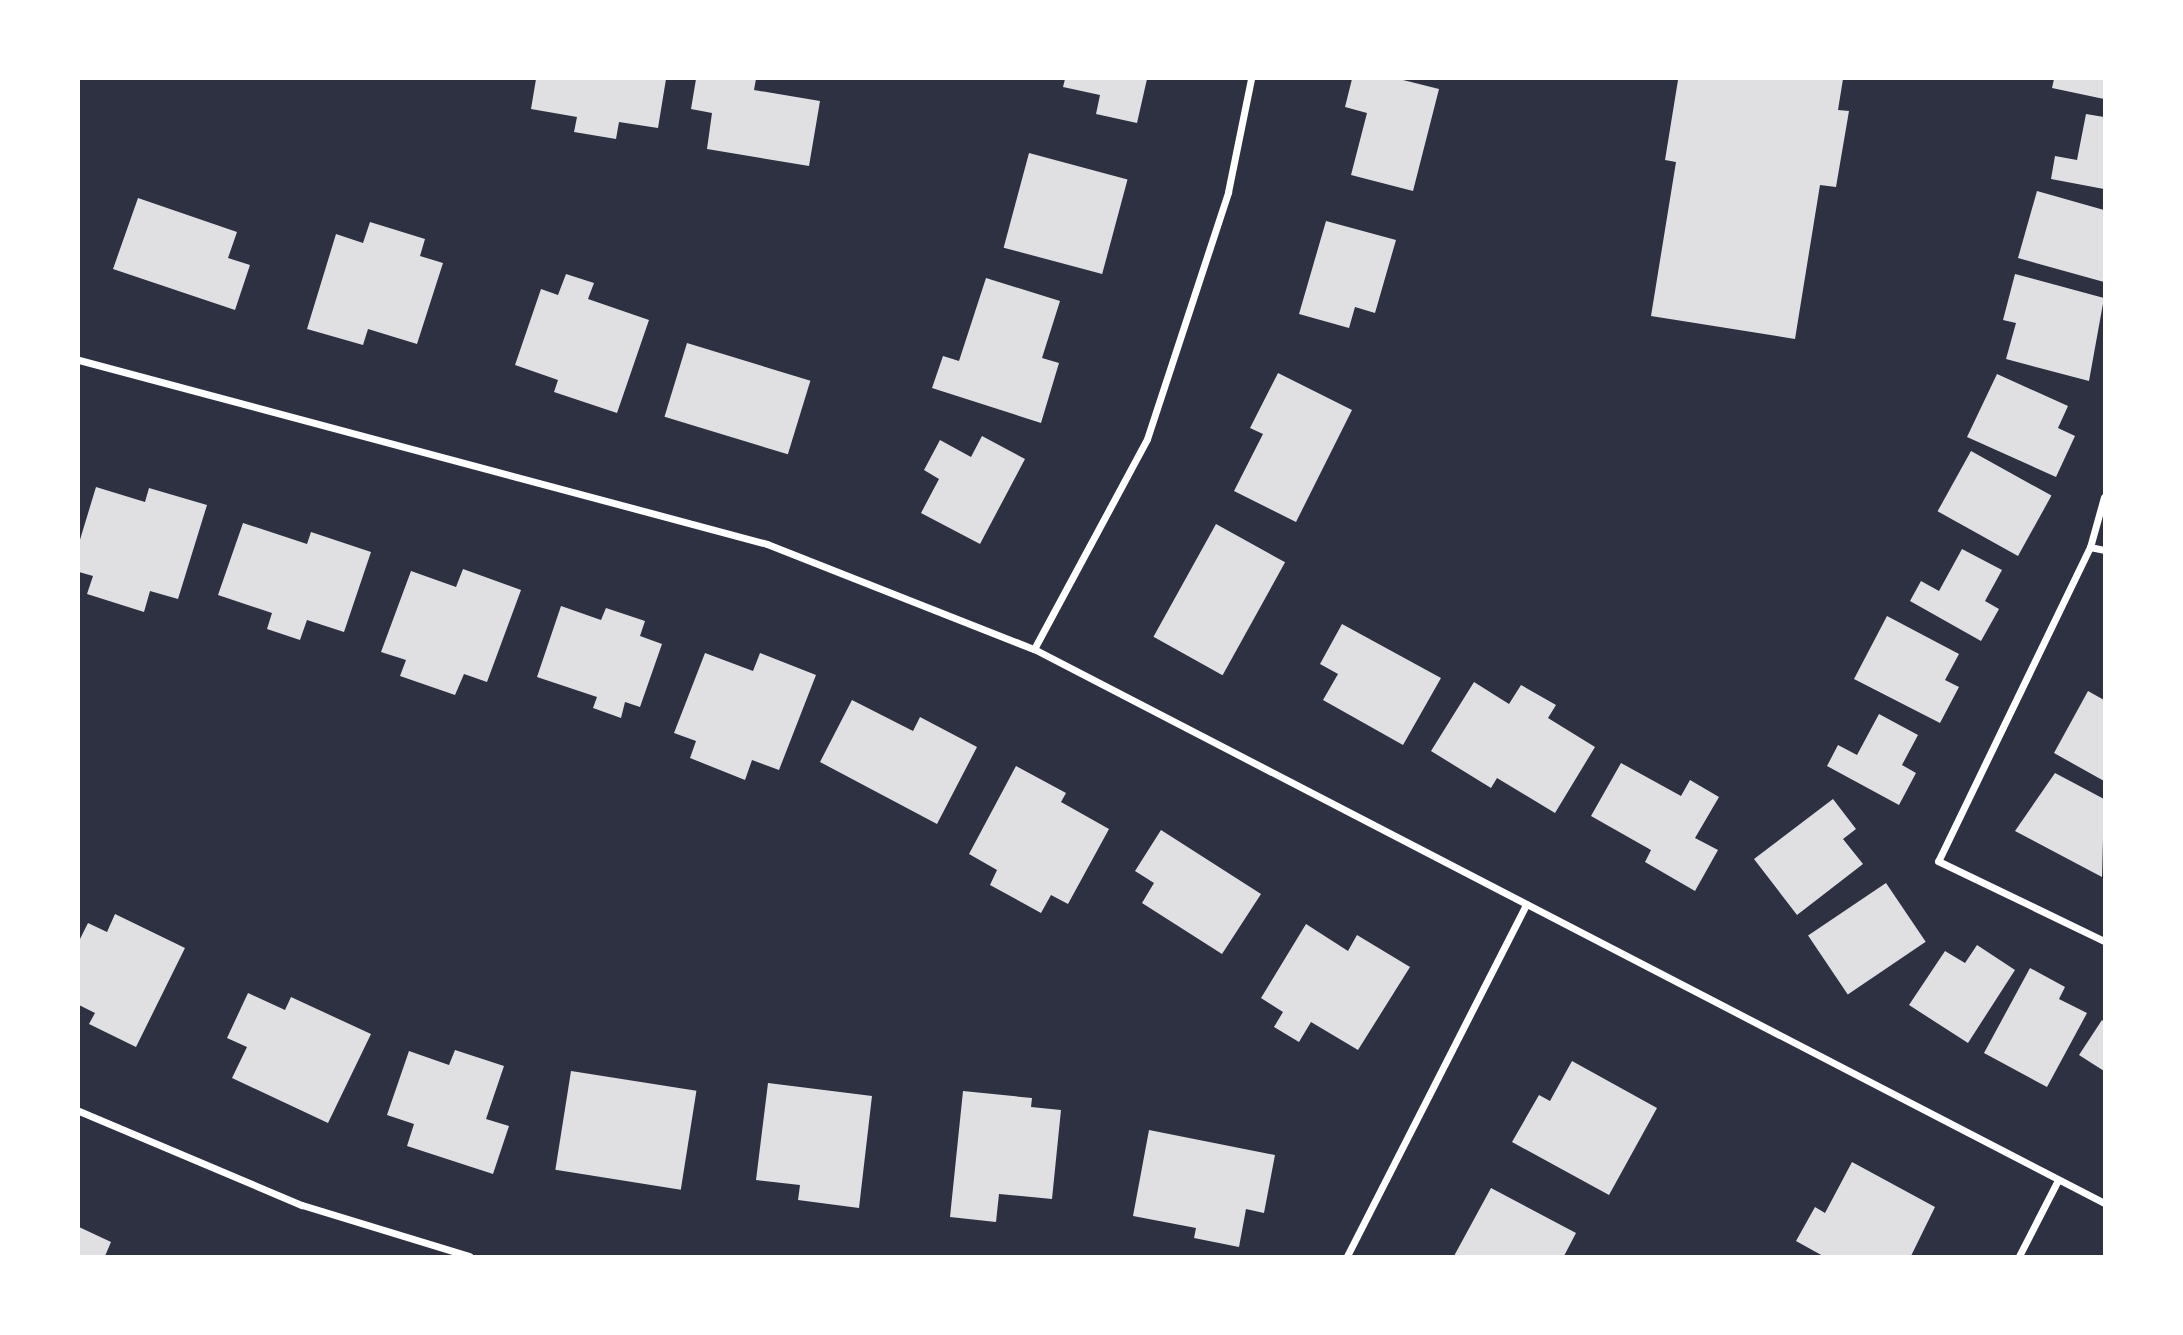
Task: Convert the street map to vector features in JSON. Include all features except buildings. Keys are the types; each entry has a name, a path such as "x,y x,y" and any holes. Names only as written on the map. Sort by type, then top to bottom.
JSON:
{"street":[{"path":"1034,649 1147,439 1228,192 1251,79"},
{"path":"79,360 767,544 1034,649 2104,1203"},
{"path":"2104,497 2090,547 1938,861 2104,942"},
{"path":"2090,547 2104,550"},
{"path":"1347,1256 1526,904"},
{"path":"79,1111 302,1205 468,1256"},
{"path":"2019,1256 2058,1180"}]}
